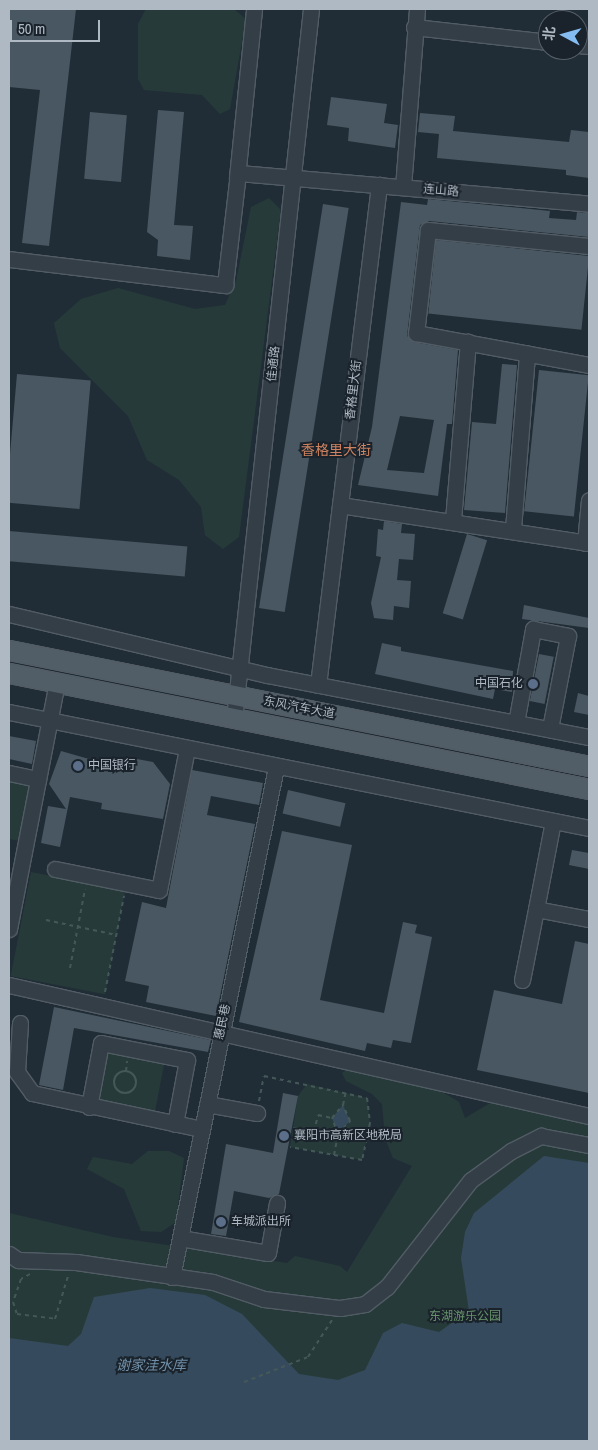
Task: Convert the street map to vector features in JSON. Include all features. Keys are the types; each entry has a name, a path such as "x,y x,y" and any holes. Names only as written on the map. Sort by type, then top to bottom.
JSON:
{"main road":[{"name":"东风汽车大道","path":"9,650 589,766"},
{"name":"东风汽车大道","path":"9,673 589,788"}],"street":[{"path":"9,259 226,285 254,9"},
{"name":"佳通路","path":"234,719 242,669 311,9"},
{"path":"403,187 414,27 417,9"},
{"path":"414,27 538,41"},
{"name":"连山路","path":"237,177 238,173 293,177 589,204"},
{"name":"香格里大街","path":"318,685 379,185"},
{"path":"589,246 428,230 416,333 589,365"},
{"path":"453,520 468,342"},
{"path":"513,529 527,354"},
{"path":"340,505 513,529 587,543 589,500"},
{"path":"9,614 242,669 589,737"},
{"path":"516,723 533,629 568,636 550,730"},
{"path":"9,929 14,868 38,779 56,682"},
{"path":"9,712 276,767 589,828"},
{"path":"56,869 159,890 187,749"},
{"name":"惠民巷","path":"172,1277 276,767"},
{"path":"9,773 38,779"},
{"path":"522,980 553,821"},
{"path":"536,909 589,919"},
{"path":"9,985 589,1116"},
{"path":"20,1023 17,1072 23,1085 44,1098 202,1129"},
{"path":"89,1107 102,1043 187,1060 175,1124"},
{"path":"207,1104 257,1113"},
{"path":"9,1254 18,1260 96,1265 213,1282 264,1299 340,1308 365,1304 387,1287 471,1180 511,1151 541,1136 589,1145"},
{"path":"180,1238 268,1253 277,1203"}],"path":[{"path":"70,968 86,883"},
{"path":"102,1007 125,891"},
{"path":"46,920 116,934"},
{"path":"119,1073 135,1078 131,1091 115,1088 119,1073"},
{"path":"257,1113 264,1076 346,1091 367,1098 370,1123 362,1160 290,1147"},
{"path":"332,1118 343,1104 346,1091"},
{"path":"338,1134 350,1122 343,1104"},
{"path":"293,1128 314,1132 318,1115 332,1118"},
{"path":"332,1118 338,1134 334,1155"},
{"path":"60,1274 68,1275 96,1265"},
{"path":"34,1272 21,1279 13,1302 17,1314 55,1319 68,1275"},
{"path":"244,1382 308,1357 340,1308"}],"green space":[{"path":"146,9 234,9 246,19 230,109 220,114 202,95 144,90 138,79 138,24"},
{"path":"269,198 281,210 239,537 223,549 205,535 201,507 179,480 147,460 128,416 60,348 54,323 81,299 118,288 195,309 225,305 236,281 251,207"},
{"path":"9,773 38,779 25,842 9,839"},
{"path":"31,872 125,890 105,994 11,976"},
{"path":"101,1043 166,1056 153,1119 89,1107"},
{"name":"东湖游乐公园","path":"347,1069 439,1090 459,1102 465,1118 502,1096 589,1116 589,1441 9,1441 9,1213 113,1237 287,1263 295,1256 340,1266 347,1272 412,1166 393,1158 385,1138 382,1104 372,1094 346,1081 342,1073"},
{"path":"307,1084 367,1098 370,1123 362,1160 290,1147 298,1096"},
{"path":"148,1151 169,1151 184,1158 176,1222 161,1232 141,1231 124,1189 87,1169 93,1157 132,1164"}],"water":[{"path":"343,1105 350,1121 338,1134 332,1118"},
{"name":"谢家洼水库","path":"544,1156 589,1163 589,1441 9,1441 9,1338 68,1346 81,1334 94,1297 150,1288 205,1295 242,1314 299,1374 338,1380 365,1370 383,1333 402,1323 439,1332 469,1311 461,1258 465,1232 474,1213"}],"building":[{"path":"9,9 76,9 49,246 22,243 40,90 9,87"},
{"path":"331,97 387,104 384,123 398,125 395,148 348,141 349,128 327,125"},
{"path":"158,110 184,112 174,225 193,226 190,260 157,256 158,240 147,232"},
{"path":"90,112 127,115 121,182 84,179"},
{"path":"420,113 455,116 453,131 569,142 571,130 589,132 589,178 566,175 566,170 437,158 439,134 418,132"},
{"path":"428,199 550,211 549,218 576,220 577,212 589,213 589,237 429,221 420,225 407,336 414,342 458,350 452,424 447,424 438,496 358,485 372,427 401,202 427,205","holes":["400,416 434,420 424,473 387,470"]},
{"path":"323,204 349,208 285,612 259,608"},
{"path":"436,240 589,256 581,330 428,314"},
{"path":"502,364 517,365 505,513 464,510 472,422 496,424"},
{"path":"539,370 589,375 574,516 524,511"},
{"path":"17,374 91,380 79,509 9,503 9,465"},
{"path":"384,521 402,524 401,533 415,534 413,560 399,559 397,580 411,581 409,608 394,606 393,620 374,618 371,603 381,557 376,556 378,529 383,530"},
{"path":"9,531 187,547 185,576 9,561"},
{"path":"467,534 487,540 463,620 443,613"},
{"path":"524,605 589,618 589,628 522,619"},
{"path":"382,643 401,647 401,651 513,671 512,692 495,689 493,699 375,674"},
{"path":"539,654 554,657 545,704 530,701"},
{"path":"578,693 589,696 589,715 574,712"},
{"path":"9,736 36,741 32,764 9,759"},
{"path":"61,751 124,769 126,757 153,762 170,784 163,819 101,809 102,803 70,797 60,847 41,843 48,806 66,809 49,784"},
{"path":"192,770 263,783 259,805 211,796 207,815 255,824 216,1016 146,1002 149,986 125,981 142,902 166,908"},
{"path":"288,790 345,803 340,827 283,813"},
{"path":"282,831 352,845 320,1000 384,1013 403,922 417,925 415,933 432,937 411,1043 393,1040 391,1048 367,1043 365,1051 239,1022"},
{"path":"572,850 589,853 589,869 569,865"},
{"path":"575,941 589,944 589,1093 477,1070 494,990 562,1004"},
{"path":"54,1007 211,1040 208,1052 74,1028 63,1090 39,1085"},
{"path":"283,1093 298,1096 279,1194 269,1198 234,1191 226,1236 211,1234 226,1144 273,1153"}],"place":[{"name":"中国石化","path":"533,684"},
{"name":"中国银行","path":"78,766"},
{"name":"襄阳市高新区地税局","path":"284,1136"},
{"name":"车城派出所","path":"221,1222"}],"district":[{"name":"香格里大街","path":"336,450"}]}
